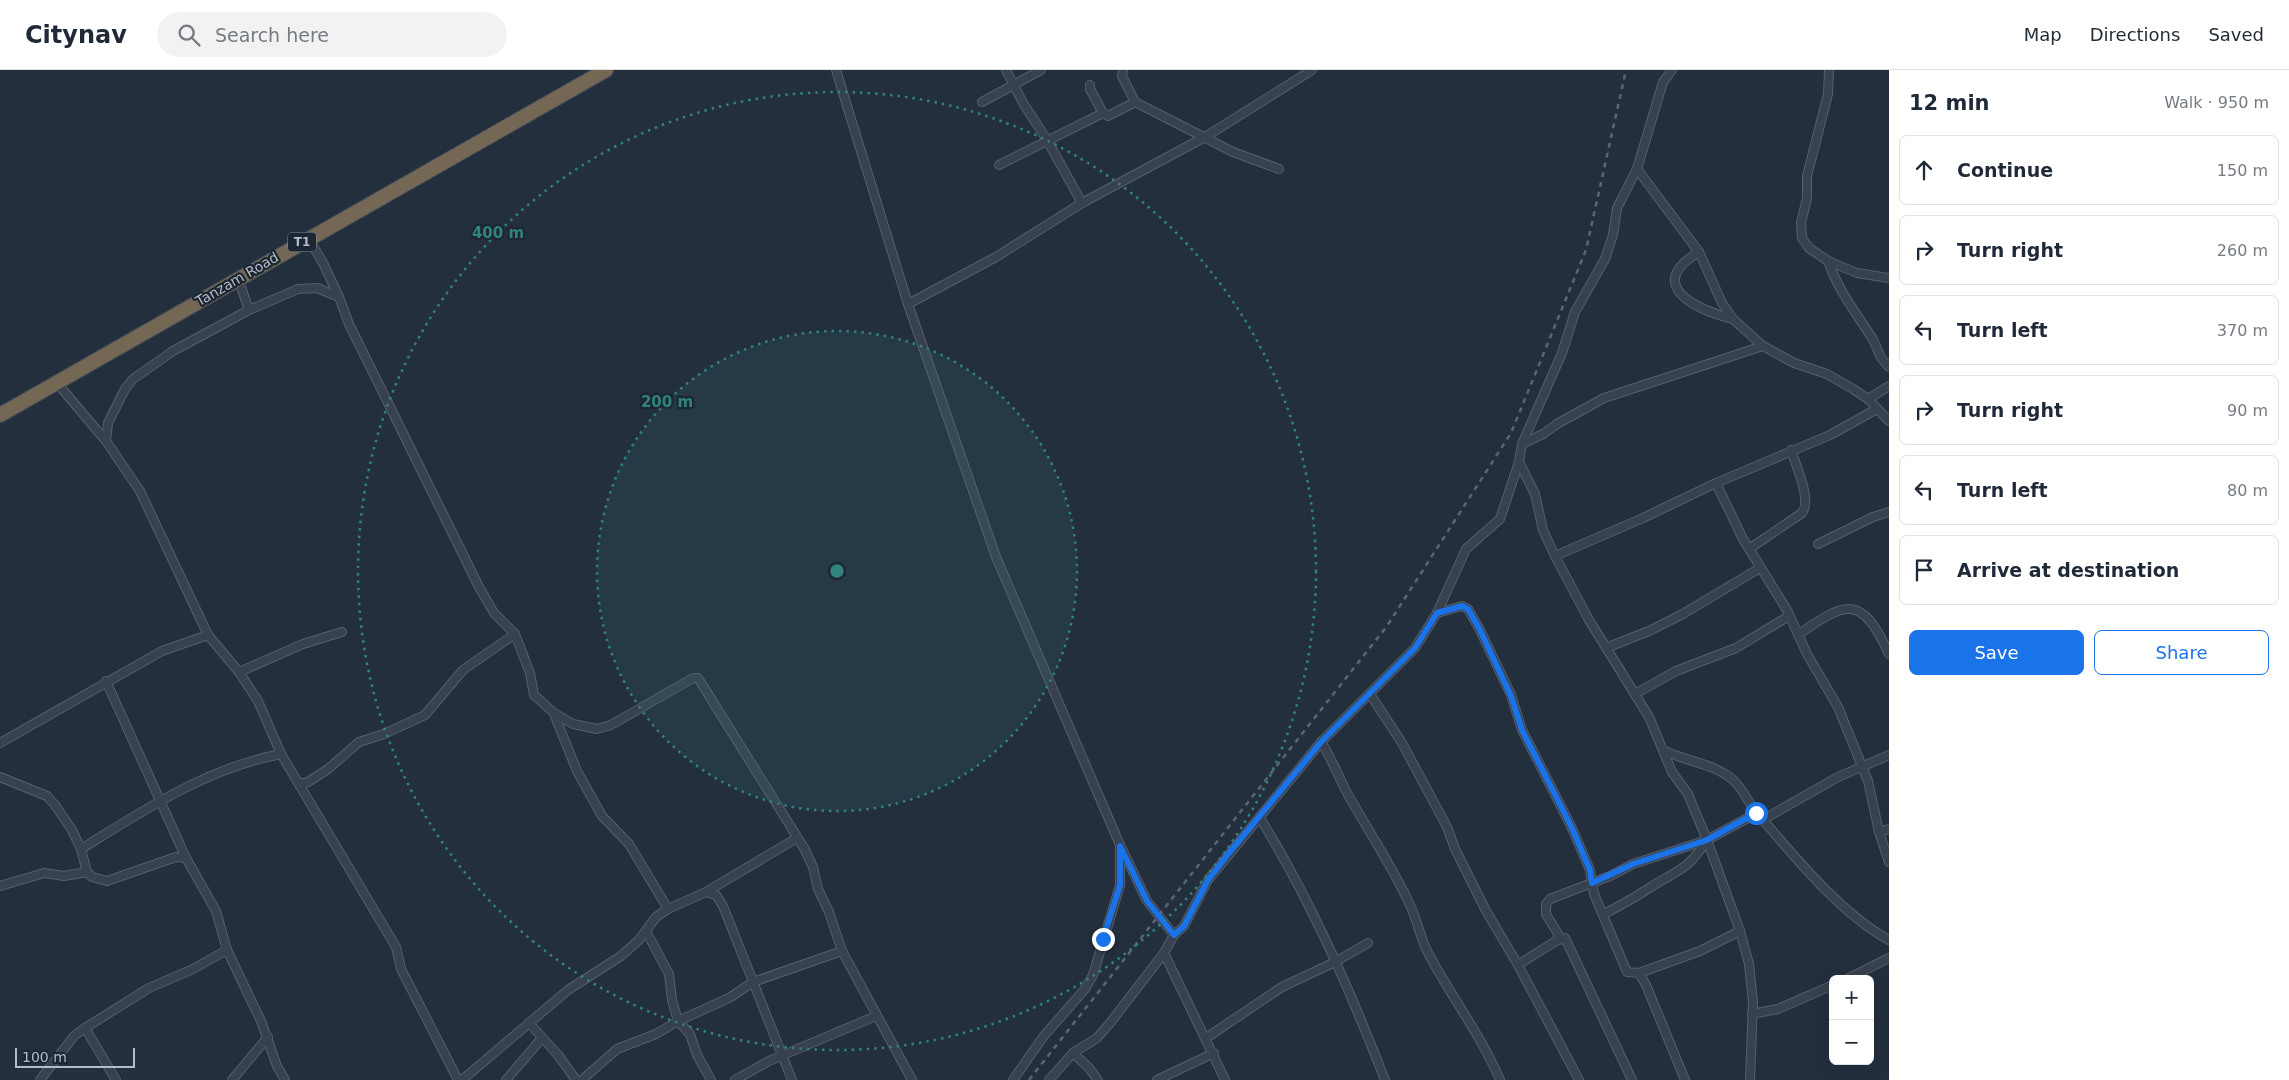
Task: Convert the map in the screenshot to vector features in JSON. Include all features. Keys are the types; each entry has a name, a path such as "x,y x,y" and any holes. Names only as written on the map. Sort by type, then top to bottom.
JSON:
{"highway":[{"name":"Tanzam Road","path":"0,415 606,70"}],"street":[{"path":"836,70 908,304 996,557 1120,846 1147,901 1174,935"},
{"path":"1006,70 1013,87 1047,140 1082,203"},
{"path":"982,102 1013,87 1041,70"},
{"path":"1123,70 1122,76 1135,102 1233,152 1279,169"},
{"path":"908,304 996,257 1082,203 1205,137 1312,70"},
{"path":"1049,1080 1073,1053 1096,1038 1164,953 1174,935 1189,918 1208,880 1321,742 1415,648 1437,613 1466,549 1500,519 1519,462 1522,444 1562,353 1575,312 1606,259 1613,235 1617,208 1637,169 1663,82 1672,70"},
{"path":"1829,70 1828,94 1809,164 1807,198 1800,223 1802,238 1806,244 1828,261 1857,273 1889,278"},
{"path":"1090,85 1090,89 1104,113"},
{"path":"999,165 1104,113 1111,115 1135,102"},
{"path":"1637,169 1699,252 1722,303 1733,319 1762,346 1794,363 1827,374 1868,399 1889,421"},
{"path":"308,238 323,263 349,324 464,557 494,613 515,634 530,673 534,696 554,713 573,724 596,729 611,725 693,678 698,678 797,838 813,868 818,889 829,912 842,951 912,1080"},
{"path":"1699,252 1687,260 1679,270 1674,279 1675,289 1684,299 1705,310 1733,319"},
{"path":"1828,261 1833,276 1846,301 1873,340 1879,357 1889,367"},
{"path":"238,278 250,310"},
{"path":"106,441 108,423 118,399 134,379 173,351 250,310 298,289 310,288 339,297"},
{"path":"1522,444 1543,434 1604,398 1762,346"},
{"path":"57,383 106,441 140,491 208,635 239,672 258,701 281,754 396,947 401,969 458,1080"},
{"path":"1868,399 1889,386"},
{"path":"1555,556 1644,518 1716,482 1762,465 1791,450 1830,435 1877,409"},
{"path":"1749,549 1802,513 1806,508 1806,499 1791,450"},
{"path":"1519,462 1535,494 1543,530 1555,556 1589,620 1635,694 1665,751 1672,772 1688,794 1707,840 1740,932 1752,984 1750,1080"},
{"path":"1716,482 1749,549 1789,616 1838,707 1868,781 1879,832 1889,862"},
{"path":"1818,544 1873,516 1889,512"},
{"path":"1606,648 1649,632 1760,568"},
{"path":"1437,613 1462,606 1468,609 1480,630 1511,696 1522,730 1571,826 1590,870 1592,883 1603,914 1627,972 1639,973 1700,951 1740,932"},
{"path":"1798,635 1827,614 1845,608 1857,609 1870,619 1889,654"},
{"path":"1635,694 1676,671 1736,648 1789,616"},
{"path":"239,672 303,644 342,632"},
{"path":"299,784 308,782 328,769 360,742 384,734 425,715 463,670 515,634"},
{"path":"0,744 106,681 162,651 208,635"},
{"path":"106,681 161,799 186,858 216,911 227,950 268,1036 277,1066 285,1080"},
{"path":"1370,694 1402,743 1447,827 1455,849 1484,909 1518,965 1579,1080"},
{"path":"554,713 577,771 602,816 629,844 668,909"},
{"path":"1321,742 1332,759 1344,788 1399,883 1411,907 1419,934 1429,954 1486,1050 1500,1080"},
{"path":"1665,751 1685,760 1718,770 1733,779 1756,813 1764,819 1819,882 1867,927 1889,940"},
{"path":"81,849 161,799 230,769 281,754"},
{"path":"1764,819 1838,777 1889,755"},
{"path":"0,777 47,796 56,805 81,849 87,872 92,877 107,881 176,857 186,858"},
{"path":"1560,939 1546,914 1546,904 1550,899 1592,883 1633,864 1707,840 1756,813"},
{"path":"1260,818 1289,865 1335,962 1385,1080"},
{"path":"1879,832 1889,829"},
{"path":"462,1080 568,990 621,956 646,931 656,917 668,909 706,892 797,838"},
{"path":"1603,914 1627,903 1678,873 1696,856 1707,840"},
{"path":"1013,1080 1043,1037 1086,989 1093,975 1120,885 1120,846"},
{"path":"0,886 44,873 64,876 87,872"},
{"path":"706,892 716,895 723,906 792,1080"},
{"path":"646,931 669,974 672,1000 678,1021 690,1034 697,1055 711,1080"},
{"path":"1518,965 1560,939 1565,938 1592,990 1604,1023 1632,1080"},
{"path":"1206,1038 1282,987 1335,962 1368,943"},
{"path":"40,1080 74,1036 85,1028 150,988 193,969 227,950"},
{"path":"582,1080 617,1049 656,1034 678,1021 729,998 753,982 842,951"},
{"path":"1164,953 1214,1053 1225,1080"},
{"path":"1855,975 1889,958"},
{"path":"1639,973 1663,1022 1685,1080"},
{"path":"1752,1014 1778,1008 1829,987"},
{"path":"735,1080 769,1061 876,1016"},
{"path":"529,1024 576,1080"},
{"path":"85,1028 116,1080"},
{"path":"232,1080 268,1036"},
{"path":"506,1080 542,1038"},
{"path":"1073,1053 1089,1068 1098,1080"},
{"path":"1157,1080 1214,1053"}],"railway":[{"path":"1029,1080 1387,626 1511,433 1586,250 1626,70"}],"route":[{"path":"1103,939 1120,885 1120,846 1147,901 1174,935 1184,926 1194,911 1208,880 1321,742 1415,648 1437,613 1462,606 1468,609 1480,630 1511,696 1522,730 1571,826 1590,870 1592,883 1610,876 1621,868 1707,840 1723,829 1756,813"}]}
